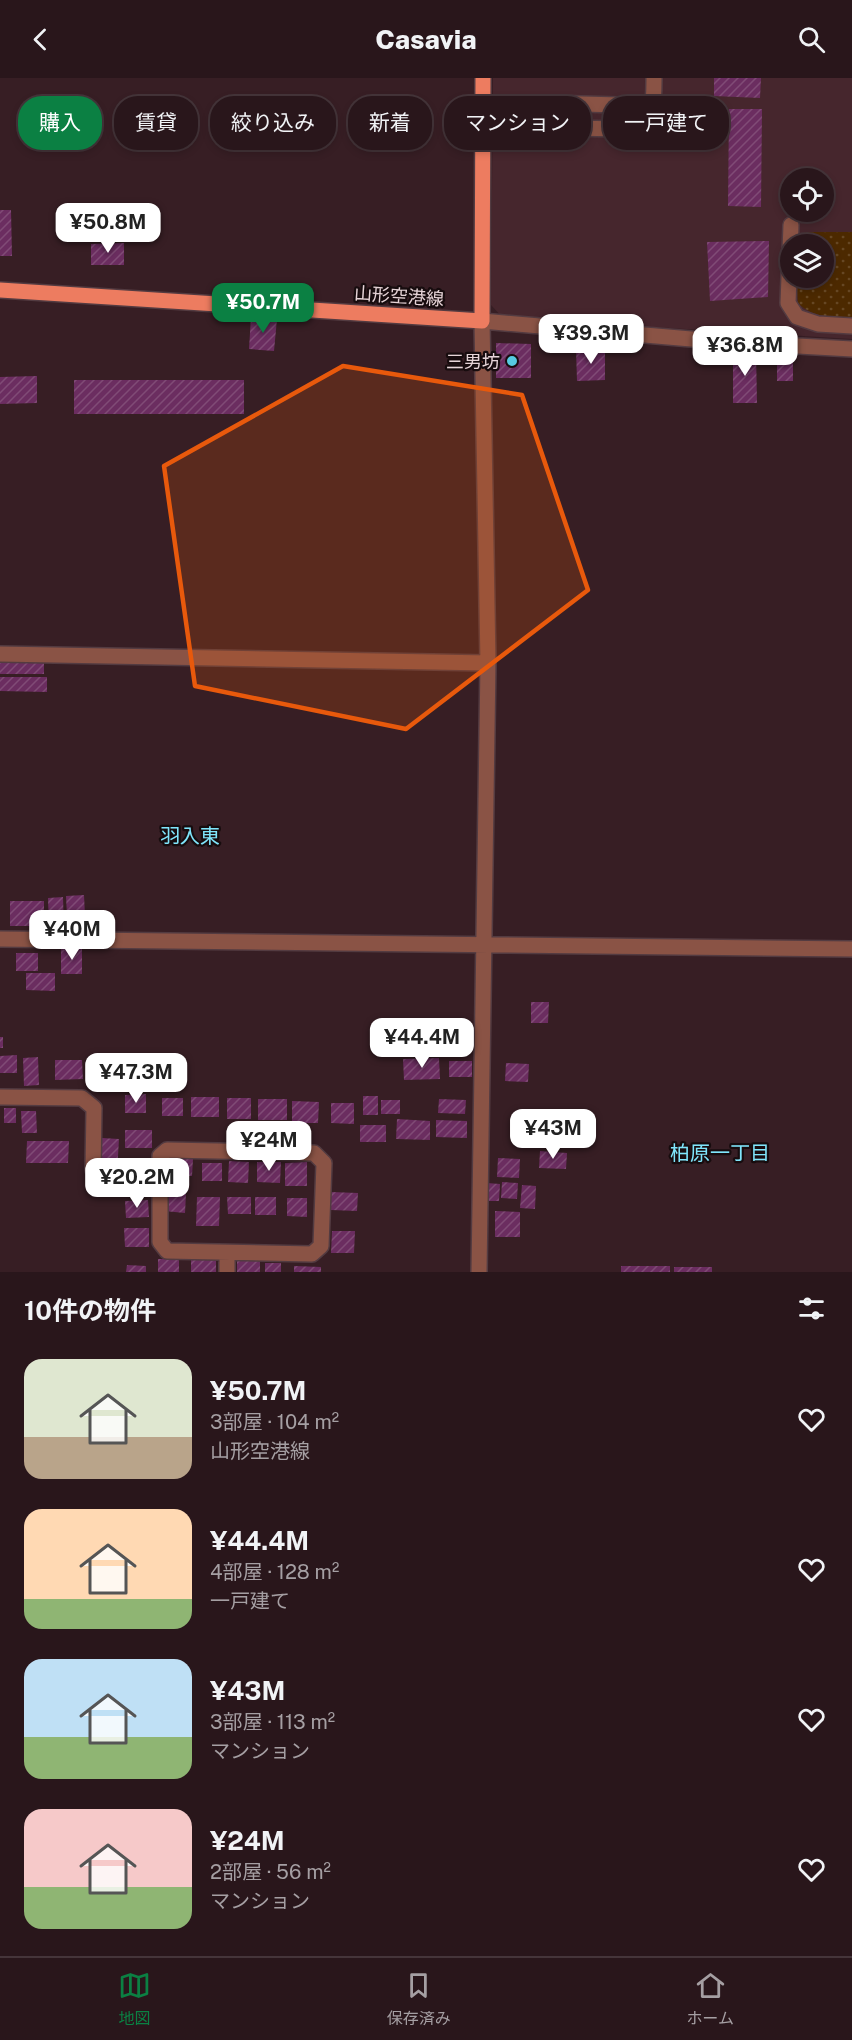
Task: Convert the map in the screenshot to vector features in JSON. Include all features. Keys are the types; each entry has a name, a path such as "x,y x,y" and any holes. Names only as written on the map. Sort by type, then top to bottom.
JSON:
{"main road":[{"path":"483,78 483,96"},
{"path":"482,321 483,150"},
{"name":"山形空港線","path":"0,290 482,321"}],"street":[{"path":"591,129 630,129 639,125 647,118 653,102 654,78"},
{"path":"791,225 788,303 797,317 818,324 852,326"},
{"path":"479,1272 488,663 482,321 726,342 852,349"},
{"path":"0,654 488,663"},
{"path":"0,939 852,949"},
{"path":"0,1097 82,1098 94,1108 93,1170"},
{"path":"167,1150 314,1153 324,1163 321,1246 312,1254 227,1253 167,1251 159,1242 160,1156 167,1150"},
{"path":"227,1253 227,1272"}],"highlighted area":[{"path":"343,366 522,395 588,590 406,729 195,686 164,466"}],"shaded area":[{"path":"493,78 852,78 852,339 503,318 491,305 492,150 591,150 591,96 493,96"},
{"path":"805,232 852,232 852,318 816,314 798,303 797,288 834,288 834,234 805,234"}],"building":[{"path":"714,78 761,78 760,98 714,96"},
{"path":"729,109 762,109 761,207 728,206"},
{"path":"0,210 11,210 12,256 0,256"},
{"path":"769,241 768,297 710,301 707,242"},
{"path":"124,243 124,265 91,265 91,244"},
{"path":"251,317 277,319 274,351 249,349"},
{"path":"496,343 531,344 531,378 496,378"},
{"path":"576,349 605,349 605,380 577,381"},
{"path":"733,351 756,351 757,403 733,403"},
{"path":"777,354 793,354 793,381 777,381"},
{"path":"37,376 37,403 0,404 0,377"},
{"path":"74,380 244,380 244,414 74,414"},
{"path":"0,661 44,661 44,674 0,674"},
{"path":"0,677 47,677 47,692 0,691"},
{"path":"84,895 85,916 67,917 66,896"},
{"path":"63,897 64,929 49,930 48,898"},
{"path":"10,901 44,901 44,926 10,926"},
{"path":"76,920 87,920 87,936 76,936"},
{"path":"61,948 82,948 82,974 61,974"},
{"path":"16,953 38,953 38,971 16,971"},
{"path":"26,973 55,973 55,991 26,990"},
{"path":"531,1002 549,1002 548,1023 531,1023"},
{"path":"432,1020 453,1020 453,1037 432,1037"},
{"path":"0,1037 3,1037 3,1048 0,1048"},
{"path":"17,1055 17,1073 0,1073 0,1056"},
{"path":"38,1057 39,1085 24,1086 23,1058"},
{"path":"439,1058 440,1079 404,1080 403,1059"},
{"path":"55,1060 82,1060 83,1079 55,1080"},
{"path":"102,1060 123,1060 123,1081 101,1081"},
{"path":"449,1061 472,1061 472,1077 449,1077"},
{"path":"506,1063 529,1064 528,1082 505,1081"},
{"path":"146,1094 146,1113 125,1113 125,1095"},
{"path":"363,1096 378,1096 378,1115 363,1115"},
{"path":"191,1097 219,1097 219,1117 191,1117"},
{"path":"162,1098 183,1098 183,1116 162,1116"},
{"path":"227,1098 251,1098 251,1119 227,1119"},
{"path":"258,1099 287,1099 287,1120 258,1120"},
{"path":"439,1099 466,1100 465,1114 438,1113"},
{"path":"381,1100 400,1100 400,1114 381,1114"},
{"path":"292,1101 319,1102 318,1123 292,1123"},
{"path":"331,1103 354,1103 354,1124 331,1123"},
{"path":"4,1108 16,1108 16,1123 4,1123"},
{"path":"21,1111 36,1111 37,1133 22,1133"},
{"path":"397,1119 430,1121 430,1140 396,1139"},
{"path":"436,1120 467,1121 467,1138 436,1137"},
{"path":"360,1125 386,1125 386,1142 360,1142"},
{"path":"125,1130 152,1130 152,1148 125,1148"},
{"path":"102,1138 119,1139 117,1173 101,1172"},
{"path":"27,1141 69,1141 68,1163 26,1163"},
{"path":"540,1151 567,1153 566,1169 539,1168"},
{"path":"498,1158 520,1159 519,1178 497,1177"},
{"path":"168,1159 193,1159 192,1176 168,1176"},
{"path":"126,1161 151,1162 151,1180 125,1179"},
{"path":"229,1161 249,1162 248,1183 228,1182"},
{"path":"257,1162 281,1162 280,1183 257,1182"},
{"path":"307,1162 307,1186 285,1186 285,1163"},
{"path":"202,1163 222,1163 222,1181 202,1181"},
{"path":"502,1182 518,1183 517,1199 501,1198"},
{"path":"487,1183 500,1184 499,1201 486,1201"},
{"path":"522,1185 536,1186 535,1209 520,1208"},
{"path":"331,1192 358,1193 357,1211 331,1210"},
{"path":"165,1193 186,1194 185,1213 164,1211"},
{"path":"197,1197 220,1197 219,1226 196,1226"},
{"path":"227,1197 251,1197 251,1214 228,1214"},
{"path":"255,1197 276,1197 276,1215 255,1215"},
{"path":"287,1198 307,1198 307,1217 287,1216"},
{"path":"148,1200 149,1217 126,1218 125,1201"},
{"path":"495,1211 520,1212 520,1237 495,1237"},
{"path":"124,1228 149,1228 149,1247 125,1247"},
{"path":"332,1231 355,1231 354,1253 331,1253"},
{"path":"158,1259 179,1259 179,1272 158,1272"},
{"path":"191,1259 216,1260 216,1272 191,1272"},
{"path":"237,1260 260,1260 260,1272 237,1272"},
{"path":"265,1263 281,1263 281,1272 265,1272"},
{"path":"127,1265 146,1266 146,1272 126,1272"},
{"path":"294,1266 321,1267 321,1272 294,1272"},
{"path":"621,1266 670,1266 670,1272 621,1272"},
{"path":"674,1267 712,1267 712,1272 674,1272"}],"place":[{"name":"三男坊","path":"512,361"}],"district":[{"name":"羽入東","path":"190,836"},
{"name":"柏原一丁目","path":"720,1153"}]}
